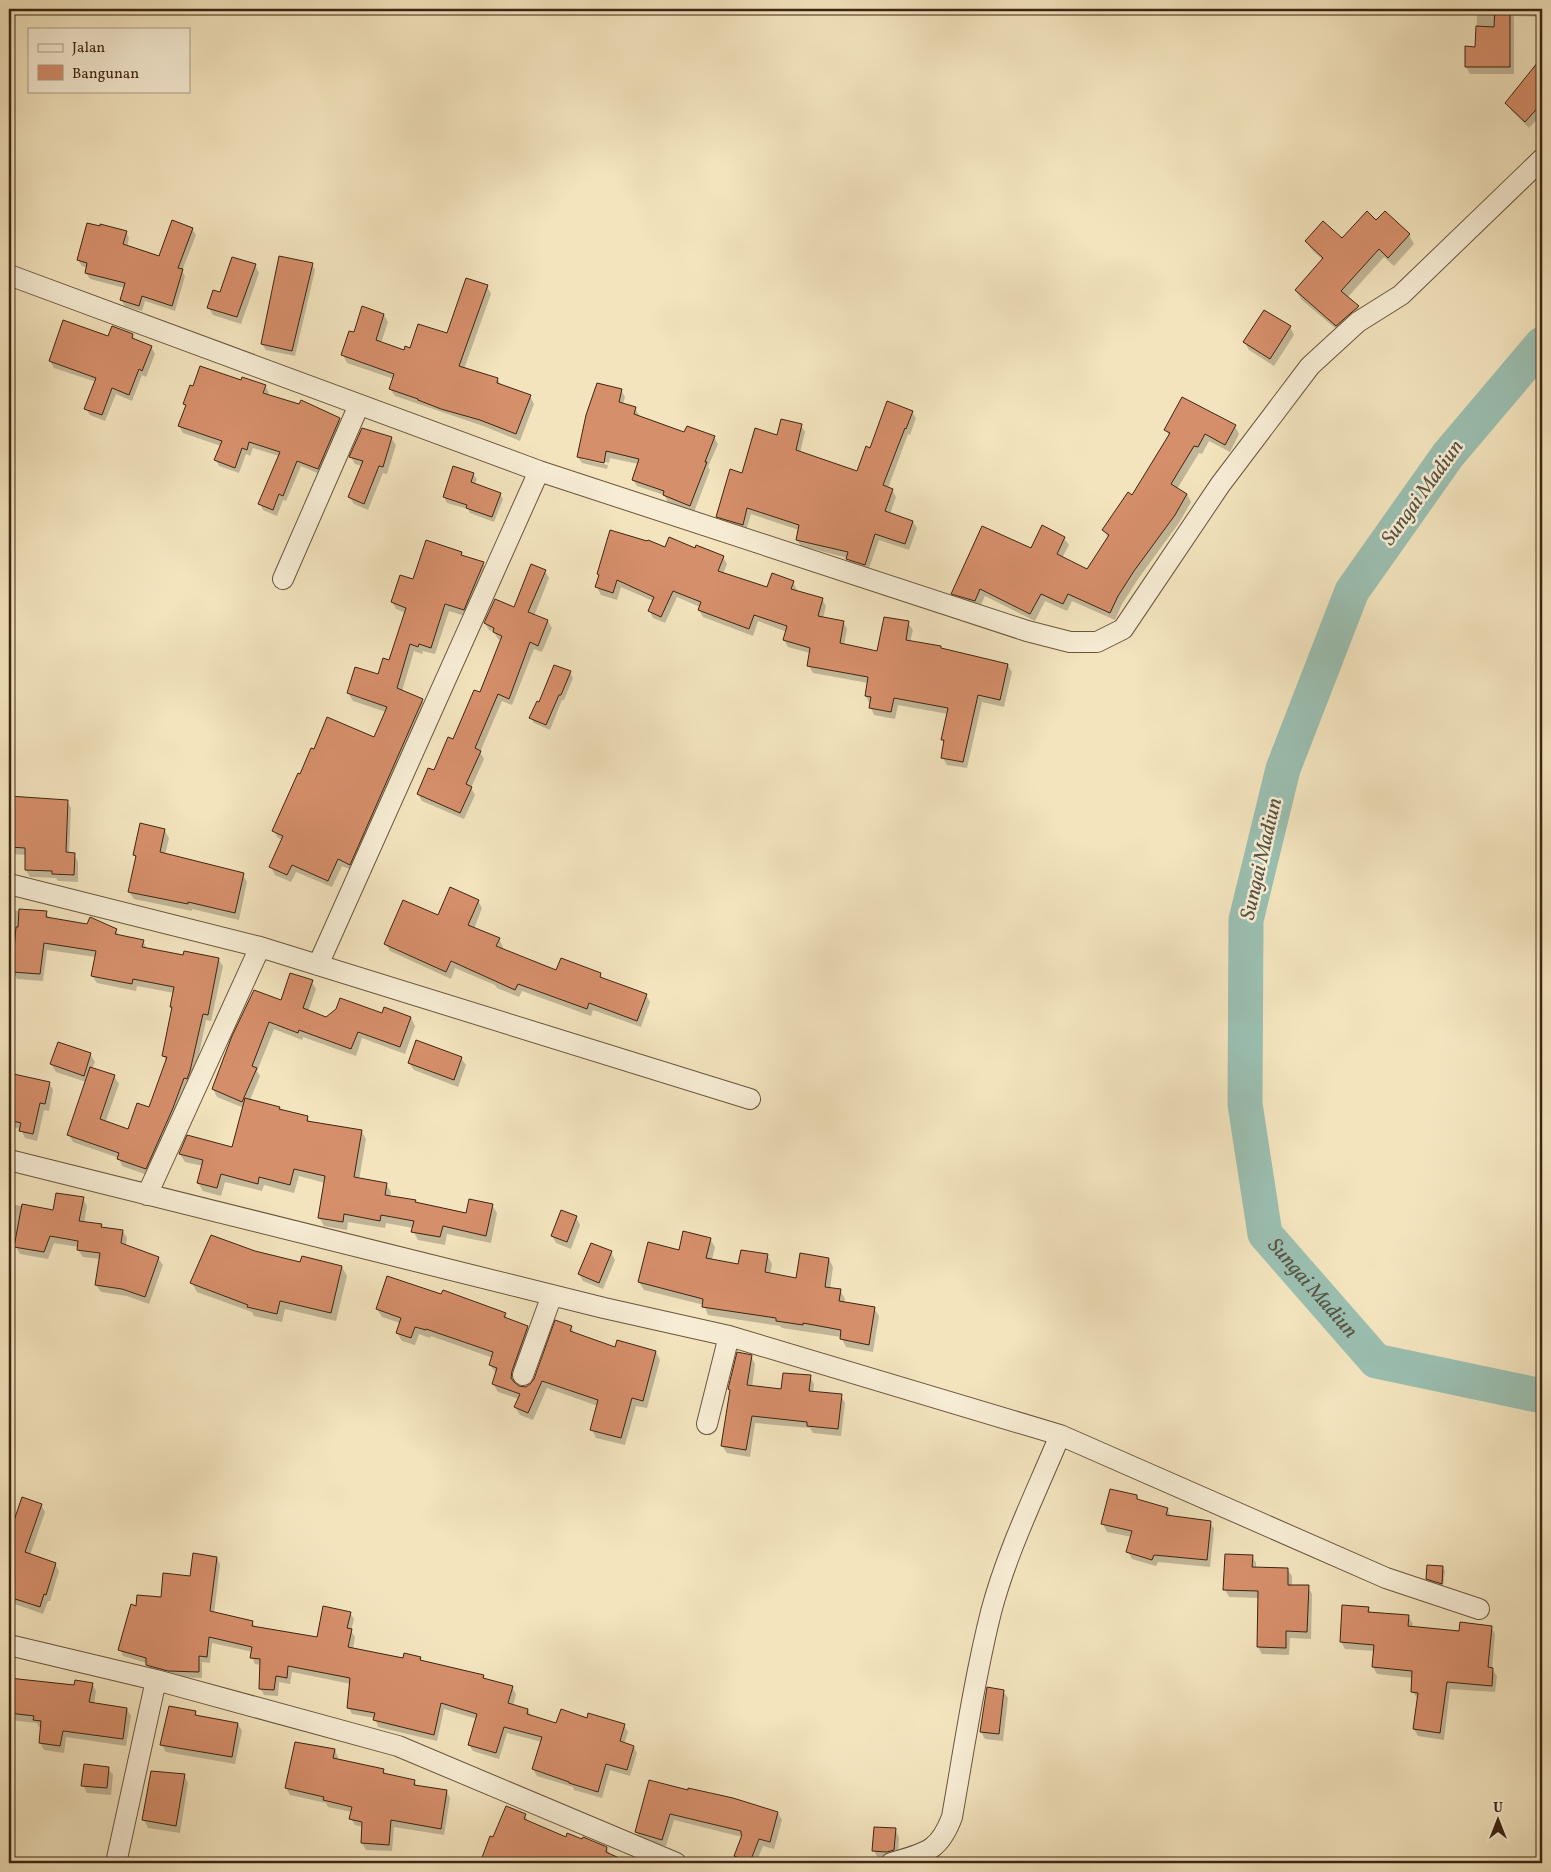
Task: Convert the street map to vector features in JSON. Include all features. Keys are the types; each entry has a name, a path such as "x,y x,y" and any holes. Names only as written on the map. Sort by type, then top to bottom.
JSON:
{"street":[{"path":"9,275 539,471 1027,632 1070,642 1097,642 1123,628 1220,485 1310,366 1358,322 1401,295 1542,159"},
{"path":"283,579 359,406"},
{"path":"318,965 539,471"},
{"path":"9,884 260,947 750,1099"},
{"path":"147,1195 260,947"},
{"path":"9,1160 552,1295 729,1336 1060,1435 1386,1578 1479,1609"},
{"path":"523,1375 552,1295"},
{"path":"707,1424 729,1336"},
{"path":"892,1863 922,1854 937,1845 946,1834 952,1817 991,1611 1006,1563 1060,1435"},
{"path":"9,1645 156,1680 398,1746 676,1863"},
{"path":"116,1863 156,1680"}],"building":[{"path":"1495,9 1510,9 1510,67 1465,67 1465,46 1475,47 1476,26 1494,27"},
{"path":"1542,57 1542,103 1525,122 1505,103"},
{"path":"1367,211 1376,220 1385,211 1410,234 1388,258 1379,249 1341,291 1359,306 1336,326 1295,290 1323,258 1305,241 1323,221 1342,238"},
{"path":"172,220 193,228 178,268 183,269 172,306 142,296 139,306 120,300 125,283 85,273 87,263 77,260 87,223 100,226 100,224 127,231 123,244 159,256"},
{"path":"279,256 313,263 292,351 261,344"},
{"path":"232,257 256,264 237,317 207,308 213,290 220,292"},
{"path":"466,278 488,285 459,366 498,378 497,383 531,395 516,434 389,389 394,374 341,355 349,331 354,332 362,306 384,314 376,340 404,350 405,346 410,348 418,324 447,333"},
{"path":"1264,310 1291,326 1270,359 1243,342"},
{"path":"63,320 108,336 112,326 133,334 132,338 152,346 142,371 139,369 129,395 112,388 102,415 84,409 96,378 49,361"},
{"path":"200,366 241,380 242,377 266,385 263,393 299,404 301,400 340,418 318,469 297,461 283,496 279,494 273,510 258,504 280,452 249,442 247,450 242,448 235,468 214,460 222,441 178,426 186,405 183,404 190,385 193,386"},
{"path":"597,383 622,389 619,402 636,407 634,414 684,432 687,426 715,436 690,506 663,495 664,491 632,480 639,459 606,451 604,463 577,457 586,415"},
{"path":"1182,397 1236,425 1225,445 1205,434 1198,447 1194,446 1171,484 1187,494 1175,515 1134,571 1110,613 1068,594 1063,604 1041,594 1030,614 980,589 975,601 951,594 982,526 1031,548 1042,525 1065,537 1057,554 1087,569 1109,535 1102,530 1128,492 1132,495 1170,433 1164,430"},
{"path":"887,401 913,411 883,485 893,489 885,511 913,521 905,544 875,534 865,565 846,559 848,552 796,540 799,525 747,508 743,525 716,517 730,469 742,473 755,428 777,435 781,419 802,424 796,450 857,471 866,446 870,448"},
{"path":"362,428 392,437 383,467 379,466 364,504 348,497 363,461 349,457"},
{"path":"453,466 474,473 471,482 501,493 492,517 466,508 467,505 443,497"},
{"path":"610,530 648,540 665,547 669,537 695,548 696,545 724,556 718,571 767,587 772,573 794,581 791,589 823,598 818,616 844,621 840,643 877,651 884,617 909,621 906,640 941,646 941,648 1008,664 1000,700 978,695 963,762 941,758 944,740 941,740 948,708 894,698 891,712 869,708 871,697 865,696 868,677 807,666 810,648 783,640 787,626 754,615 749,629 698,610 701,602 673,591 661,617 648,611 654,597 617,580 613,593 595,587"},
{"path":"426,540 462,552 461,555 484,562 464,610 445,604 431,648 419,644 418,647 410,644 397,688 423,699 350,865 338,859 328,881 292,865 287,875 269,867 283,836 272,831 298,773 300,774 311,748 314,749 327,717 374,737 387,707 347,693 355,667 378,674 383,658 389,660 406,608 391,602 400,575 413,579"},
{"path":"531,564 546,570 528,612 548,620 538,646 530,642 509,699 498,694 475,748 481,751 466,784 472,787 460,813 417,794 428,768 434,770 448,737 453,739 474,690 480,692 502,636 493,632 494,628 484,623 495,599 514,607"},
{"path":"554,665 571,671 546,725 529,718 537,701 539,702"},
{"path":"9,796 68,800 66,852 75,853 74,875 52,874 52,871 25,870 25,848 9,847"},
{"path":"140,823 165,829 160,852 244,873 235,913 188,902 188,904 128,892 136,856 133,855"},
{"path":"450,887 479,900 468,925 500,938 496,946 556,970 561,958 601,973 600,977 647,994 637,1021 589,1003 587,1009 518,984 515,990 451,961 446,972 384,944 403,900 438,915"},
{"path":"19,909 47,911 46,917 87,924 90,917 117,929 115,934 144,940 142,947 183,955 184,951 219,958 208,1015 203,1014 190,1071 187,1079 184,1078 146,1169 117,1159 119,1153 67,1135 90,1067 115,1075 100,1119 128,1129 137,1103 149,1107 167,1057 162,1056 174,987 133,979 132,984 91,976 96,951 44,943 40,974 12,972"},
{"path":"290,973 313,980 303,1008 326,1017 336,1009 340,998 382,1013 384,1007 411,1017 400,1047 358,1032 351,1049 299,1030 298,1033 269,1022 252,1066 257,1068 242,1102 212,1089 232,1036 254,990 281,1000"},
{"path":"416,1040 462,1057 454,1080 408,1063"},
{"path":"58,1042 91,1053 84,1076 50,1064"},
{"path":"9,1073 50,1082 45,1104 40,1103 33,1134 19,1131 21,1123 9,1120"},
{"path":"245,1098 308,1116 307,1121 362,1130 354,1177 387,1183 385,1195 416,1200 415,1202 466,1213 469,1199 493,1204 486,1236 443,1226 440,1237 411,1232 414,1221 381,1215 380,1221 344,1214 343,1222 318,1218 325,1176 294,1169 290,1185 259,1177 258,1184 221,1174 217,1188 197,1183 203,1160 179,1154 187,1135 232,1147"},
{"path":"56,1193 84,1197 79,1221 102,1224 101,1227 123,1230 121,1243 159,1257 145,1297 122,1289 95,1285 100,1253 77,1250 78,1241 50,1236 44,1252 14,1247 22,1204 53,1210"},
{"path":"561,1210 577,1216 567,1242 551,1236"},
{"path":"683,1231 711,1238 706,1258 738,1264 741,1250 768,1254 765,1272 796,1278 800,1253 829,1258 825,1287 841,1289 839,1301 875,1307 869,1345 840,1339 841,1330 803,1323 803,1325 776,1321 776,1318 702,1307 703,1299 638,1282 648,1242 679,1250"},
{"path":"211,1235 255,1251 300,1262 302,1256 342,1266 331,1313 280,1301 277,1314 247,1307 248,1305 190,1283"},
{"path":"591,1243 612,1251 599,1283 578,1274"},
{"path":"387,1276 441,1294 443,1290 506,1313 504,1317 528,1326 512,1371 511,1378 519,1386 526,1387 534,1379 555,1320 572,1326 570,1331 615,1347 617,1340 656,1351 643,1401 632,1398 621,1438 590,1430 598,1400 542,1381 528,1413 514,1407 520,1394 492,1384 497,1368 489,1365 493,1352 426,1329 415,1327 411,1338 396,1333 401,1318 376,1309"},
{"path":"737,1352 752,1355 747,1385 781,1389 783,1373 811,1375 809,1391 842,1394 838,1429 807,1426 807,1422 752,1416 746,1450 721,1446 730,1390 728,1389"},
{"path":"1110,1489 1137,1495 1137,1499 1168,1508 1166,1515 1211,1521 1207,1560 1154,1555 1152,1560 1126,1552 1132,1531 1101,1524"},
{"path":"22,1497 42,1504 25,1552 56,1563 46,1595 44,1594 40,1607 9,1597 9,1535"},
{"path":"193,1553 217,1557 210,1611 253,1621 252,1626 317,1637 323,1606 351,1612 347,1628 352,1629 348,1647 403,1658 404,1653 421,1657 420,1660 484,1675 483,1678 513,1686 508,1703 528,1709 527,1714 556,1723 561,1709 587,1718 588,1713 625,1724 620,1741 634,1746 627,1770 606,1764 598,1792 569,1783 532,1769 542,1737 504,1727 496,1753 468,1745 477,1714 441,1703 434,1735 373,1720 375,1713 347,1708 350,1678 288,1666 287,1678 276,1676 274,1690 259,1689 260,1659 250,1658 252,1647 209,1637 207,1657 199,1656 199,1672 168,1671 146,1665 146,1658 118,1650 131,1604 136,1606 137,1595 161,1597 163,1573 190,1576"},
{"path":"1225,1554 1253,1555 1252,1567 1288,1568 1288,1585 1309,1585 1307,1632 1286,1631 1286,1648 1257,1647 1258,1591 1223,1590"},
{"path":"1427,1565 1443,1566 1442,1584 1426,1579"},
{"path":"1342,1605 1369,1607 1368,1612 1409,1615 1408,1626 1459,1631 1460,1622 1492,1626 1488,1667 1493,1668 1492,1686 1447,1682 1440,1733 1413,1729 1418,1693 1411,1692 1412,1671 1372,1667 1374,1645 1340,1642"},
{"path":"9,1678 74,1685 75,1680 93,1683 89,1702 127,1708 123,1739 63,1731 60,1746 39,1743 41,1721 33,1720 34,1716 9,1713"},
{"path":"987,1687 1004,1690 999,1734 980,1732"},
{"path":"169,1706 196,1711 195,1715 238,1723 232,1757 160,1745"},
{"path":"295,1742 335,1749 333,1758 384,1769 383,1773 415,1780 414,1785 447,1790 441,1829 391,1820 389,1845 361,1843 362,1822 349,1819 352,1807 323,1800 324,1797 285,1788"},
{"path":"84,1764 109,1767 107,1788 81,1786"},
{"path":"151,1771 185,1774 176,1826 142,1820"},
{"path":"649,1780 688,1790 688,1788 733,1798 778,1812 770,1842 759,1839 750,1862 734,1856 742,1835 741,1831 670,1814 662,1840 635,1832"},
{"path":"506,1806 526,1814 524,1819 566,1837 567,1833 582,1839 583,1837 607,1847 606,1852 630,1863 480,1863 490,1836 493,1837"},
{"path":"874,1827 896,1828 894,1850 887,1852 872,1851"}],"waterway":[{"name":"Sungai Madiun","path":"1542,344 1448,455 1352,591 1283,769 1246,920 1245,1104 1265,1234 1376,1361 1537,1395 1542,1394"}]}
